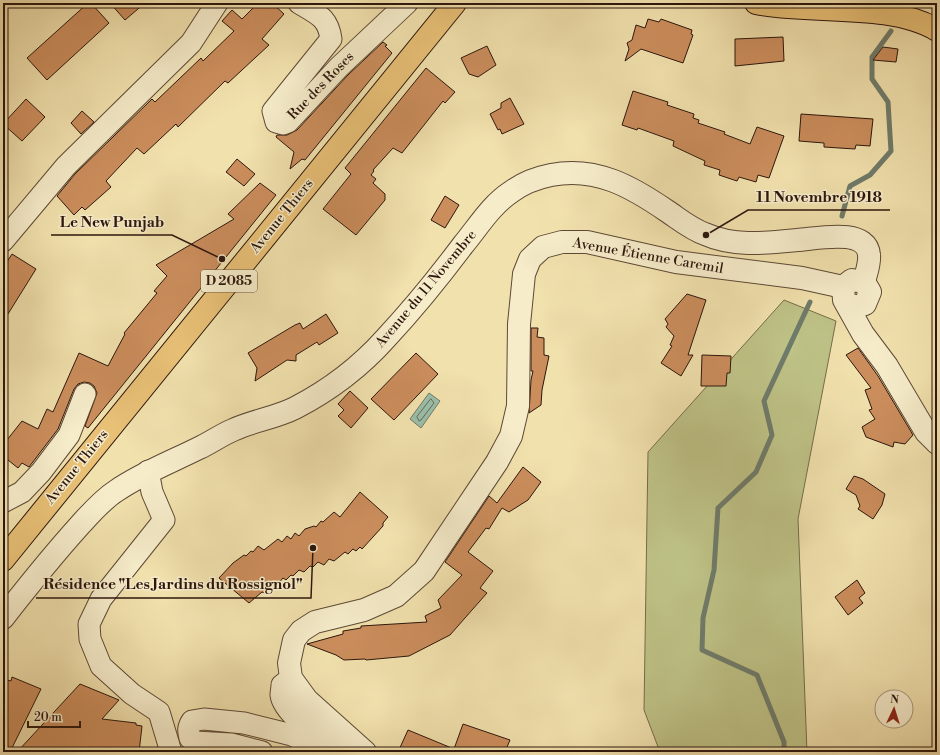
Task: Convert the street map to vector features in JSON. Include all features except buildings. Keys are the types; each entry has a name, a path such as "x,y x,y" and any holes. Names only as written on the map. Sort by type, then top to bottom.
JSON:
{"main road":[{"name":"Avenue Thiers","path":"3,560 455,3"},
{"path":"756,3 896,16 935,27"}],"street":[{"path":"192,44 217,3"},
{"path":"3,241 66,166 226,11 231,3"},
{"name":"Rue des Roses","path":"300,3 323,17 330,28 331,39 273,111 276,122 283,124 288,122 339,67 407,3"},
{"name":"Avenue du 11 Novembre","path":"3,618 53,555 98,506 113,493 148,471 201,447 232,430 292,409 324,390 361,362 385,339 493,208 509,193 527,182 549,175 569,172 606,177 622,183 645,196 689,226 706,235 733,241 756,244 839,236 858,239 867,246 869,254 866,291"},
{"name":"Avenue Étienne Caremil","path":"291,678 288,663 291,648 294,640 301,631 315,622 364,610 396,596 424,571 497,462 511,436 518,406 519,324 524,274 530,259 543,247 562,242 587,242 676,262 802,278 845,295 858,307 866,291"},
{"path":"866,291 887,366"},
{"path":"845,295 863,334 887,366 926,432 937,443"},
{"path":"3,502 22,492 41,472 70,435 85,394"},
{"path":"148,471 152,492 164,520 101,599 89,624 90,639 101,666 132,694 159,712 171,752"},
{"path":"339,752 294,716 284,705 281,695 282,685 291,678 307,700 365,752"},
{"path":"262,752 231,744 195,742 190,738 188,731 189,725 192,721 204,719 244,723 292,735 304,741 318,752"}],"green space":[{"path":"784,300 836,321 798,519 807,752 660,752 644,710 648,452"}],"water":[{"path":"429,393 440,401 421,428 410,419"}],"waterway":[{"path":"842,216 850,186 870,175 891,151 888,102 872,79 872,57 891,31"},
{"path":"784,752 784,742 757,675 702,650 703,618 714,570 718,508 756,472 772,435 764,401 810,302"}],"place":[{"name":"11 Novembre 1918","path":"706,235"},
{"name":"Le New Punjab","path":"222,259"},
{"name":"Résidence \"Les Jardins du Rossignol\"","path":"313,548"}]}
